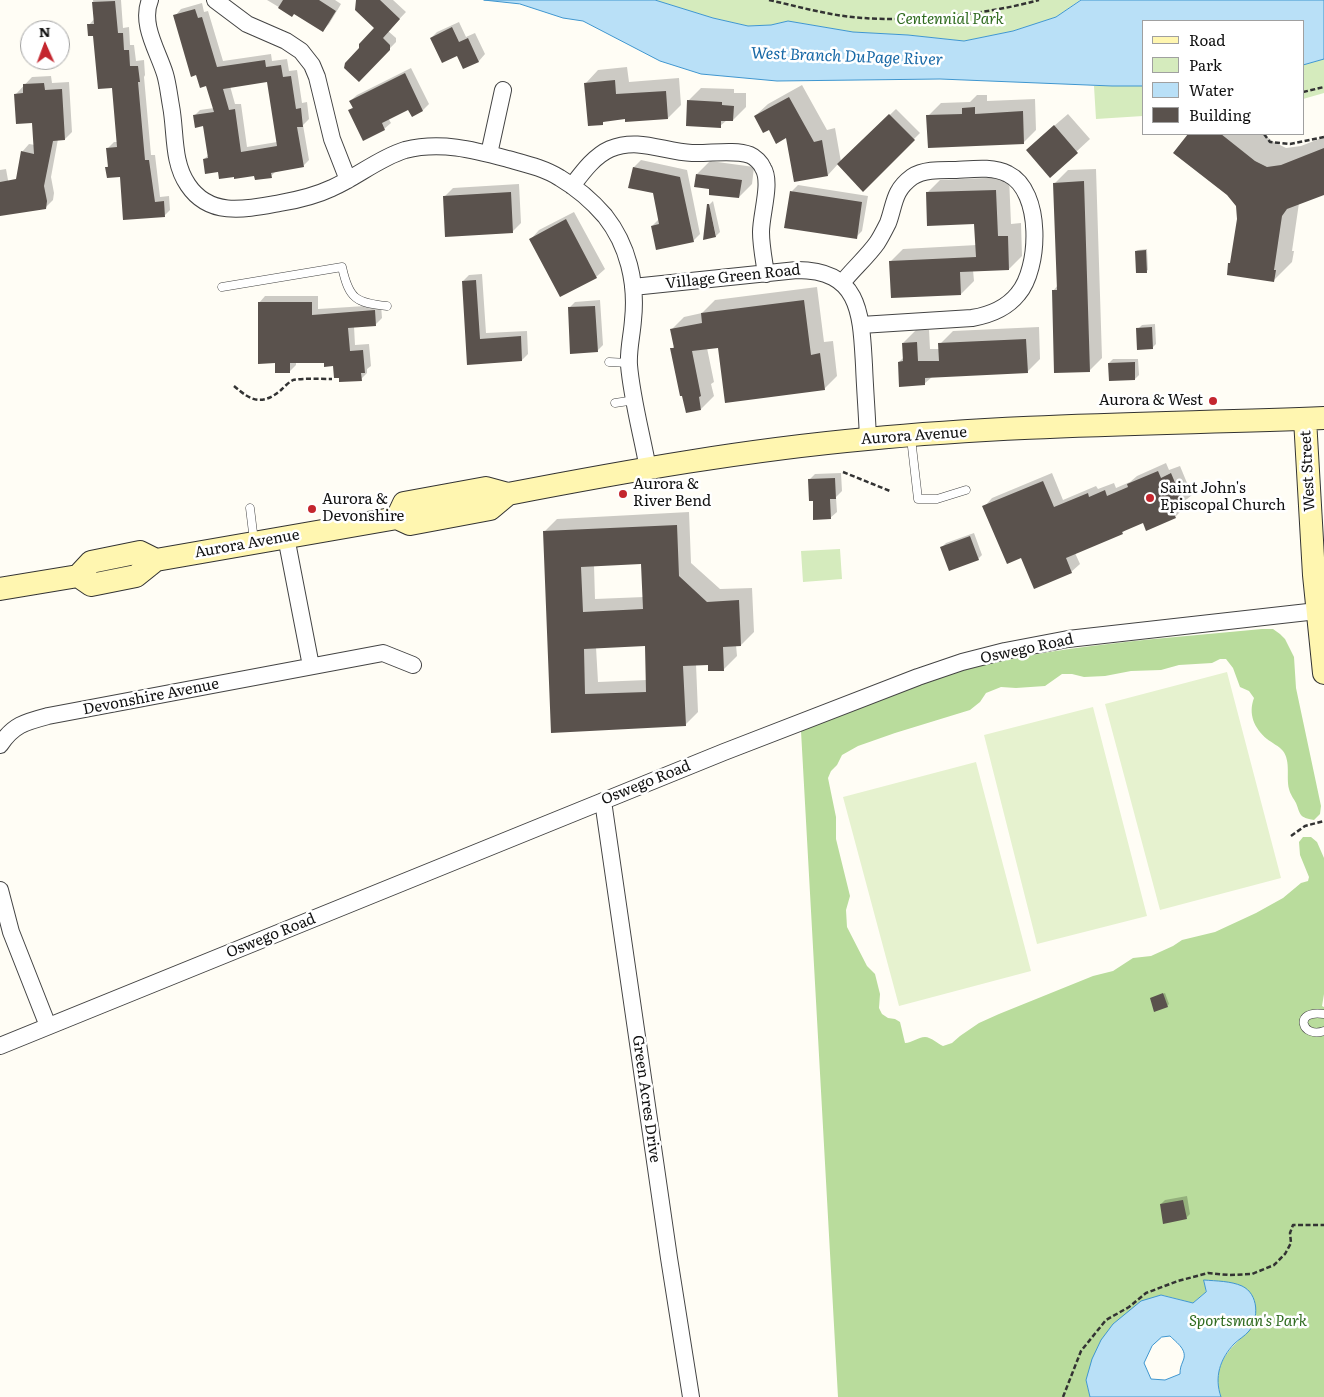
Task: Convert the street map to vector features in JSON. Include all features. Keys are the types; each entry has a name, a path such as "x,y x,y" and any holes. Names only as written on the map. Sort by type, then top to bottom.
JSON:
{"main road":[{"name":"Aurora Avenue","path":"0,590 78,576 91,562 140,552 156,560 397,518 410,524 490,509 508,494 762,450 868,438 1040,428 1314,418"},
{"name":"West Street","path":"1314,418 1320,613 1324,673"}],"street":[{"path":"150,0 146,13 148,27 165,76 172,109 177,157 181,175 189,188 200,198 221,208 244,210 318,194 348,180 390,156 420,147 452,146 489,154 546,171 588,197 612,226 621,242 631,269 635,304 629,363 648,469"},
{"path":"215,0 247,24 286,41 301,51 312,65 332,139 348,180"},
{"path":"489,154 503,90"},
{"path":"572,186 598,157 608,150 620,146 643,144 690,153 730,152 749,155 763,167 766,175 767,186 762,212 761,233 766,274"},
{"path":"861,325 979,317 1002,308 1020,291 1029,276 1032,264 1034,254 1032,204 1027,192 1008,174 992,169 930,171 914,176 898,192 888,222 876,244 842,283 858,307 861,325 868,438"},
{"name":"Village Green Road","path":"634,287 811,270 842,283"},
{"path":"286,537 311,666"},
{"name":"Oswego Road","path":"0,1046 841,705 962,662 1014,649 1068,639 1320,613"},
{"name":"Devonshire Avenue","path":"0,745 7,735 27,721 311,666 383,654 413,665"},
{"name":"Green Acres Drive","path":"603,801 691,1397"},
{"path":"0,890 11,932 48,1026"}],"lane":[{"path":"222,287 342,267 349,290 354,297 365,304 387,306"},
{"path":"609,362 629,363"},
{"path":"615,403 635,400"},
{"path":"911,436 918,499 937,499 966,490"},
{"path":"250,508 254,542"},
{"path":"1324,1014 1308,1014 1304,1022 1308,1030 1313,1032 1324,1031"}],"path":[{"path":"769,0 840,15 885,18 937,16 1010,8 1038,0"},
{"path":"1304,92 1324,87"},
{"path":"1265,135 1270,142 1282,144 1324,137"},
{"path":"234,386 243,394 256,401 266,399 292,380 332,379"},
{"path":"843,472 890,491"},
{"path":"1291,836 1305,826 1324,821"},
{"path":"1063,1397 1080,1350 1106,1320 1129,1307 1146,1293 1178,1281 1208,1273 1228,1275 1252,1274 1264,1270 1274,1265 1284,1254 1291,1243 1290,1233 1293,1225 1324,1226"}],"green space":[{"name":"Centennial Park","path":"655,0 1080,0 1056,17 1013,31 964,41 853,32 788,21 771,25 748,26 713,18"},
{"path":"1324,59 1324,93 1304,99 1304,65"},
{"path":"1142,85 1142,116 1096,119 1094,86"},
{"path":"840,549 842,579 803,582 801,551"},
{"name":"Sportsman's Park","path":"1273,629 1280,634 1285,639 1294,657 1296,688 1321,806 1320,814 1314,820 1303,817 1300,813 1289,789 1288,765 1285,755 1281,749 1262,735 1253,720 1252,704 1254,698 1249,691 1240,687 1233,668 1226,659 1220,659 1212,663 1179,665 1161,670 1131,671 1105,676 1084,677 1062,674 1045,686 1001,687 986,693 980,702 970,710 858,746 842,755 828,778 836,817 836,839 850,896 846,910 847,927 867,966 875,974 880,994 879,1008 882,1014 900,1022 905,1043 925,1037 943,1046 952,1043 979,1023 999,1014 1093,976 1113,971 1133,958 1151,956 1182,940 1215,932 1256,913 1283,898 1301,883 1308,881 1309,877 1300,855 1299,842 1303,837 1311,837 1317,842 1324,858 1324,994 1322,1006 1324,1007 1324,1397 1221,1397 1218,1377 1223,1360 1234,1345 1249,1331 1244,1287 1204,1280 1206,1292 1193,1303 1162,1295 1113,1324 1086,1380 1090,1397 838,1397 801,731 920,684 998,662 1073,648"},
{"path":"1227,672 1281,878 1160,910 1105,704"},
{"path":"1093,707 1147,916 1037,944 984,735"},
{"path":"976,762 1031,971 899,1006 843,797"}],"water":[{"name":"West Branch DuPage River","path":"484,0 655,0 713,18 748,26 771,25 788,21 853,32 964,41 1013,31 1056,17 1081,0 1324,0 1324,59 1304,65 1304,20 1142,20 1142,86 940,79 777,81 701,74 660,61 583,21 563,18 520,4"},
{"path":"1204,1280 1238,1284 1252,1295 1256,1307 1255,1320 1252,1326 1229,1350 1222,1362 1218,1375 1221,1397 1090,1397 1086,1380 1092,1359 1101,1340 1113,1324 1141,1301 1161,1295 1193,1303 1206,1292","holes":["1170,1336 1184,1353 1180,1374 1165,1380 1151,1379 1144,1363 1152,1346 1162,1337"]}],"building":[{"path":"283,0 319,0 336,11 323,32 294,14 292,17 278,8"},
{"path":"356,0 380,0 400,19 383,38 390,45 390,50 359,82 344,68 345,63 374,28 355,10"},
{"path":"115,1 118,33 123,33 124,50 129,50 130,66 138,66 145,160 149,160 155,202 164,201 165,217 123,220 120,177 107,178 105,167 108,167 106,148 117,147 112,88 98,89 93,36 88,36 87,24 94,24 92,2"},
{"path":"195,9 198,18 202,17 217,67 265,60 266,67 281,65 283,77 291,76 296,109 301,108 303,127 297,127 304,167 271,173 272,178 255,180 254,176 219,179 218,172 205,174 203,159 208,158 203,126 195,128 193,115 214,112 206,86 200,88 196,75 191,77 173,15","holes":["267,82 277,146 241,152 235,109 229,110 223,89"]},
{"path":"452,27 459,42 468,38 479,62 463,69 457,56 442,63 430,38"},
{"path":"405,73 423,111 412,117 408,110 382,123 385,130 363,141 348,110 353,108 349,101"},
{"path":"615,80 616,94 666,91 668,119 625,122 625,119 603,122 603,125 588,126 584,83"},
{"path":"44,83 45,90 62,89 65,140 53,141 44,186 47,201 46,209 0,216 0,182 16,179 21,151 34,154 32,123 16,124 14,94 23,93 23,84"},
{"path":"789,97 814,142 822,140 828,176 794,182 786,138 776,144 769,130 763,133 754,116"},
{"path":"687,100 722,102 722,105 734,106 733,121 721,121 721,128 686,126"},
{"path":"975,107 975,114 1023,111 1024,144 928,148 926,115 962,114 962,108"},
{"path":"889,114 915,140 863,192 837,164"},
{"path":"1054,125 1078,153 1050,178 1026,150"},
{"path":"1187,135 1222,135 1255,161 1267,167 1281,165 1324,148 1324,195 1287,209 1282,216 1274,282 1227,275 1237,219 1236,206 1227,195 1173,153"},
{"path":"633,167 680,177 694,242 656,250 651,226 659,224 653,193 628,188"},
{"path":"696,174 742,180 739,198 709,195 709,189 694,187"},
{"path":"1084,181 1090,372 1054,373 1052,290 1057,290 1053,183"},
{"path":"996,190 998,236 1008,236 1009,270 960,272 961,295 891,298 889,261 976,257 974,224 927,226 926,192"},
{"path":"790,191 862,202 857,239 784,228"},
{"path":"511,192 513,233 445,237 443,196"},
{"path":"707,204 709,204 716,237 703,240"},
{"path":"566,219 597,278 560,297 529,239"},
{"path":"1146,250 1147,273 1136,273 1135,251"},
{"path":"476,280 480,339 521,336 522,361 467,365 462,281"},
{"path":"804,300 811,355 820,353 825,390 725,403 718,348 692,351 701,396 699,397 701,410 686,413 682,396 680,396 670,348 674,348 670,329 702,323 701,313"},
{"path":"258,302 312,302 312,315 375,310 376,326 348,328 350,351 363,350 365,373 361,373 362,381 339,382 339,378 334,378 333,366 324,367 324,363 290,363 290,373 275,373 275,363 258,364"},
{"path":"595,306 598,352 570,354 568,307"},
{"path":"1152,327 1153,349 1137,350 1136,328"},
{"path":"1026,339 1028,373 925,378 925,385 899,387 898,362 903,361 902,343 917,342 918,361 939,361 938,343"},
{"path":"1135,362 1135,380 1109,381 1108,363"},
{"path":"1158,471 1161,478 1171,473 1184,504 1172,510 1176,518 1146,531 1143,523 1122,532 1123,534 1066,558 1072,573 1034,589 1021,558 1007,564 982,506 1043,481 1054,507 1088,493 1089,497 1105,490 1107,496 1128,487 1127,484"},
{"path":"835,478 836,499 830,499 831,519 813,520 813,501 809,501 808,479"},
{"path":"677,525 679,576 707,602 739,600 741,646 723,647 724,671 708,671 708,665 683,666 686,726 551,733 543,531","holes":["641,564 643,609 583,612 581,567","645,646 646,692 585,694 584,649"]},
{"path":"970,536 979,560 949,571 940,547"},
{"path":"1163,993 1168,1007 1154,1012 1150,998"},
{"path":"1183,1200 1187,1219 1163,1224 1160,1204"}],"place":[{"name":"Aurora & West","path":"1213,401"},
{"name":"Aurora & River Bend","path":"623,494"},
{"name":"Saint John's Episcopal Church","path":"1150,498"},
{"name":"Aurora & Devonshire","path":"312,509"}]}
